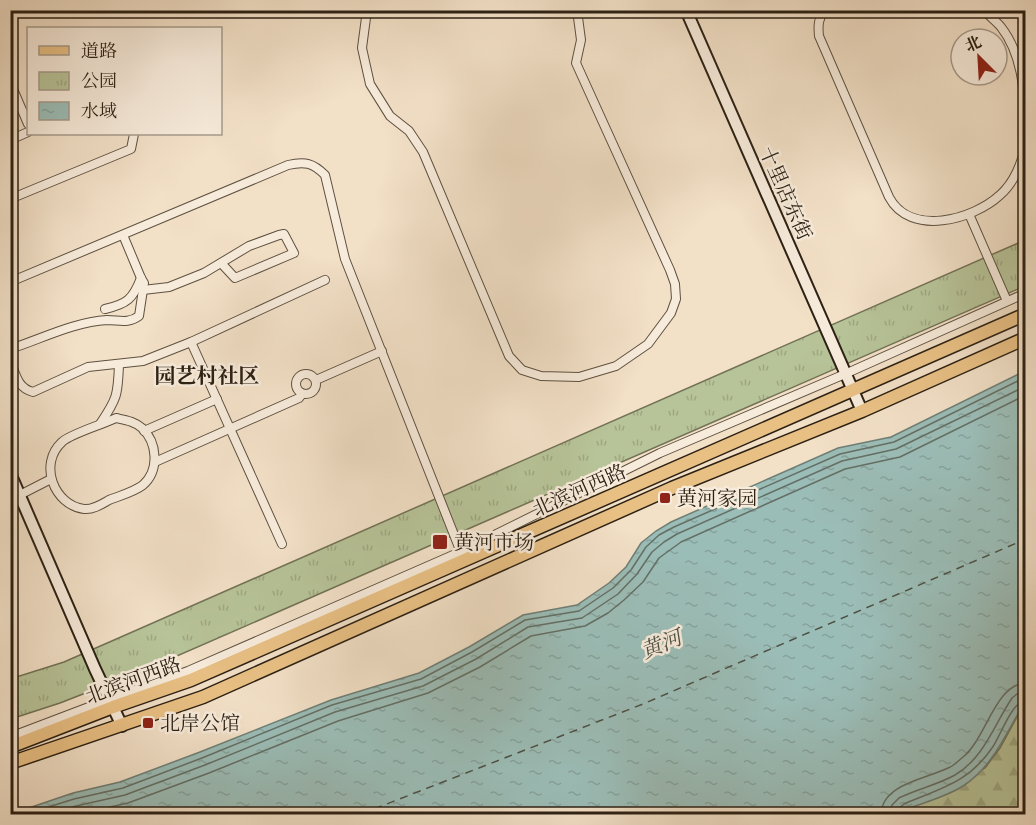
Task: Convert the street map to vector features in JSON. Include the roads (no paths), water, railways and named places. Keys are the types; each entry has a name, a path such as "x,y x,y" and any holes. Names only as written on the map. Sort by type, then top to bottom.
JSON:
{"main road":[{"name":"北滨河西路","path":"10,747 111,703 191,680 462,556 1026,314"},
{"name":"北滨河西路","path":"10,763 203,697 672,488 862,411 1026,338"},
{"path":"82,739 110,716 111,703"}],"street":[{"path":"367,10 362,48 370,84 390,116 409,131 423,152 509,356 522,370 531,374 579,377 616,366 648,344 671,313 676,299 675,284 670,270 576,63 581,40 577,10"},
{"name":"十里店东街","path":"686,10 862,411"},
{"path":"825,10 818,26 819,36 894,206 901,213 920,219 950,220 978,212 1002,194 1019,170 1026,146"},
{"path":"984,10 1001,27 1017,55 1026,122"},
{"path":"10,82 27,122"},
{"path":"10,140 27,132"},
{"path":"10,199 131,149 134,135"},
{"path":"10,282 288,165 302,161 316,165 325,175 330,187 345,259 462,556 660,453 1026,293"},
{"path":"969,214 1008,301"},
{"path":"143,290 169,287 204,273 221,262 249,246 279,235 284,234 294,253 235,278 221,262"},
{"path":"10,350 79,325 106,320 131,321 139,316 144,283 123,235"},
{"path":"105,309 119,306 134,296 141,278"},
{"path":"10,360 20,386 33,392 88,367 143,361 191,342 325,280"},
{"path":"191,342 282,544"},
{"path":"316,380 382,351"},
{"path":"99,426 116,402 119,364"},
{"path":"302,374 310,375 316,380 316,388 310,394 302,394 296,388 302,374"},
{"path":"154,462 299,398 302,394"},
{"path":"144,431 217,399"},
{"path":"116,418 129,420 149,437 154,449 154,462 150,475 142,485 89,510 67,502 57,492 51,479 50,466 54,452 63,441 99,426 116,418"},
{"path":"10,473 15,498 122,726"},
{"path":"15,498 51,479"},
{"path":"10,737 111,703"}],"water":[{"name":"黄河","path":"1025,371 1025,702 999,748 983,769 963,786 950,793 907,809 900,814 11,814 73,793 120,782 331,700 419,673 523,615 577,605 609,583 626,567 641,543 671,522 838,448 891,437"}],"place":[{"name":"黄河家园","path":"665,498"},
{"name":"黄河市场","path":"440,542"},
{"name":"北岸公馆","path":"148,723"}],"district":[{"name":"园艺村社区","path":"207,375"}]}
